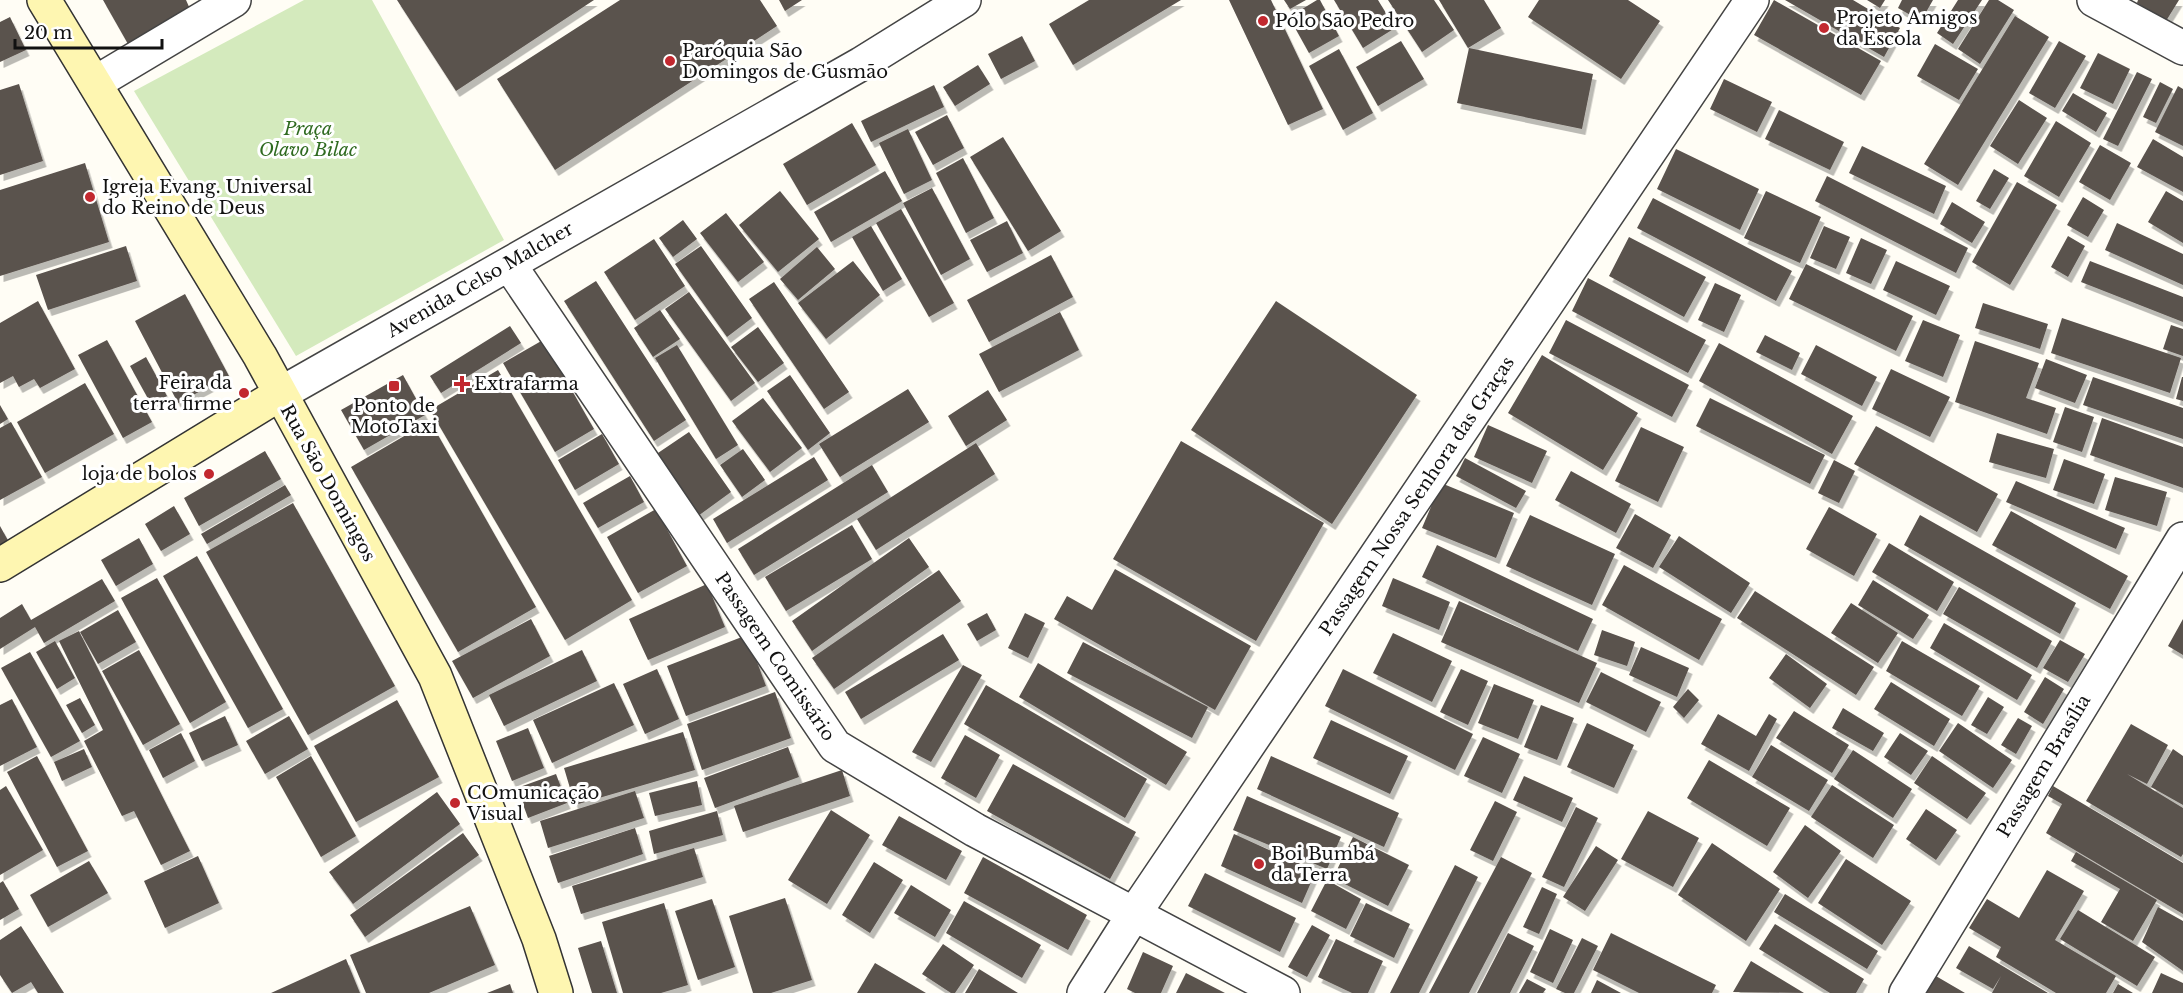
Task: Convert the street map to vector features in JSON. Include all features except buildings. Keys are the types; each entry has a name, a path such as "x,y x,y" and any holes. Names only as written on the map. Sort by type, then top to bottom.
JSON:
{"street":[{"name":"Rua São Domingos","path":"44,0 260,356 435,676 539,939 556,993"},
{"path":"95,82 234,0"},
{"name":"Avenida Celso Malcher","path":"0,565 280,394 861,64 964,0"},
{"name":"Passagem Nossa Senhora das Graças","path":"1084,993 1134,914 1752,0"},
{"path":"2094,0 2183,48"},
{"name":"Passagem Comissário","path":"509,264 835,746 975,830 1283,993"},
{"name":"Passagem Brasília","path":"1906,993 2183,539"}],"green space":[{"name":"Praça Olavo Bilac","path":"304,0 372,0 504,240 296,356 134,91"}],"place":[{"name":"Pólo São Pedro","path":"1263,21"},
{"name":"Projeto Amigos da Escola","path":"1824,28"},
{"name":"Paróquia São Domingos de Gusmão","path":"670,61"},
{"name":"Igreja Evang. Universal do Reino de Deus","path":"90,197"},
{"name":"Extrafarma","path":"462,384"},
{"name":"Ponto de MotoTaxi","path":"394,386"},
{"name":"Feira da terra firme","path":"244,393"},
{"name":"loja de bolos","path":"209,474"},
{"name":"COmunicação Visual","path":"455,803"},
{"name":"Boi Bumbá da Terra","path":"1259,864"}]}
